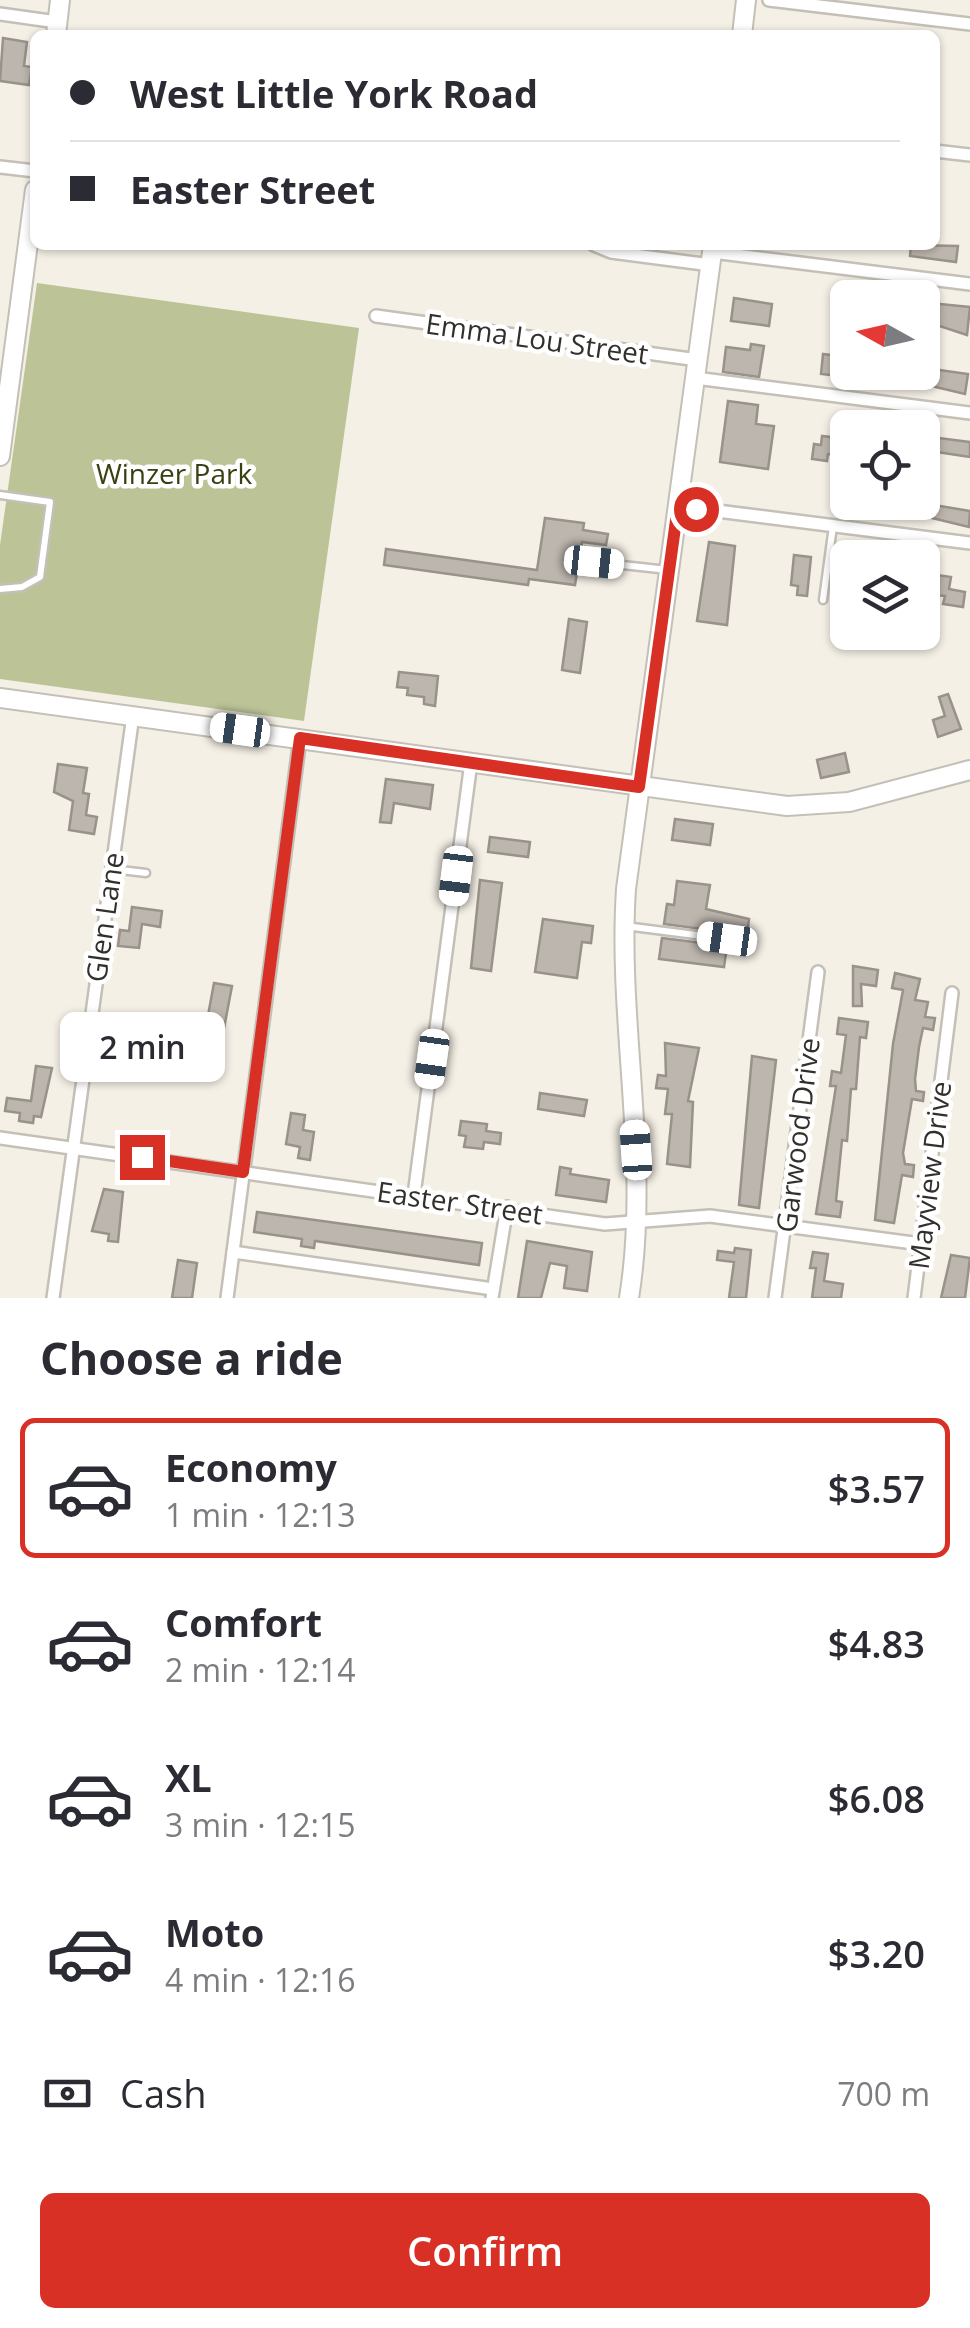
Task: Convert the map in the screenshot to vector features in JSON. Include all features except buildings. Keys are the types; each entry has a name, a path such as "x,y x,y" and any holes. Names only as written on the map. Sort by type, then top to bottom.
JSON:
{"street":[{"path":"0,14 56,28 60,0"},
{"path":"743,30 746,0"},
{"path":"769,0 970,24"},
{"path":"940,151 970,155"},
{"path":"0,167 30,170"},
{"path":"0,456 6,362 30,220"},
{"path":"606,250 712,254 970,284"},
{"path":"629,1298 638,1223 624,926 639,787 712,254"},
{"name":"Emma Lou Street","path":"376,316 970,413"},
{"path":"678,506 970,544"},
{"path":"0,698 639,787 808,806 849,802 970,770"},
{"name":"Glen Lane","path":"53,1298 133,716"},
{"path":"227,1298 300,738"},
{"path":"414,1195 471,762"},
{"name":"Garwood Drive","path":"776,1298 818,972"},
{"name":"Mayview Drive","path":"914,1298 952,993"},
{"name":"Easter Street","path":"0,1138 605,1224 710,1216 921,1244"},
{"path":"233,1252 493,1294 506,1207"}],"lane":[{"path":"0,496 50,502 40,577 22,587 0,590"},
{"path":"823,600 832,526"},
{"path":"594,562 669,570"},
{"path":"111,868 146,873"},
{"path":"624,926 727,939"}],"green space":[{"name":"Winzer Park","path":"37,283 359,328 304,721 0,679 0,545"}],"route":[{"path":"142,1157 243,1172 300,738 639,787 678,506 696,509"}]}
